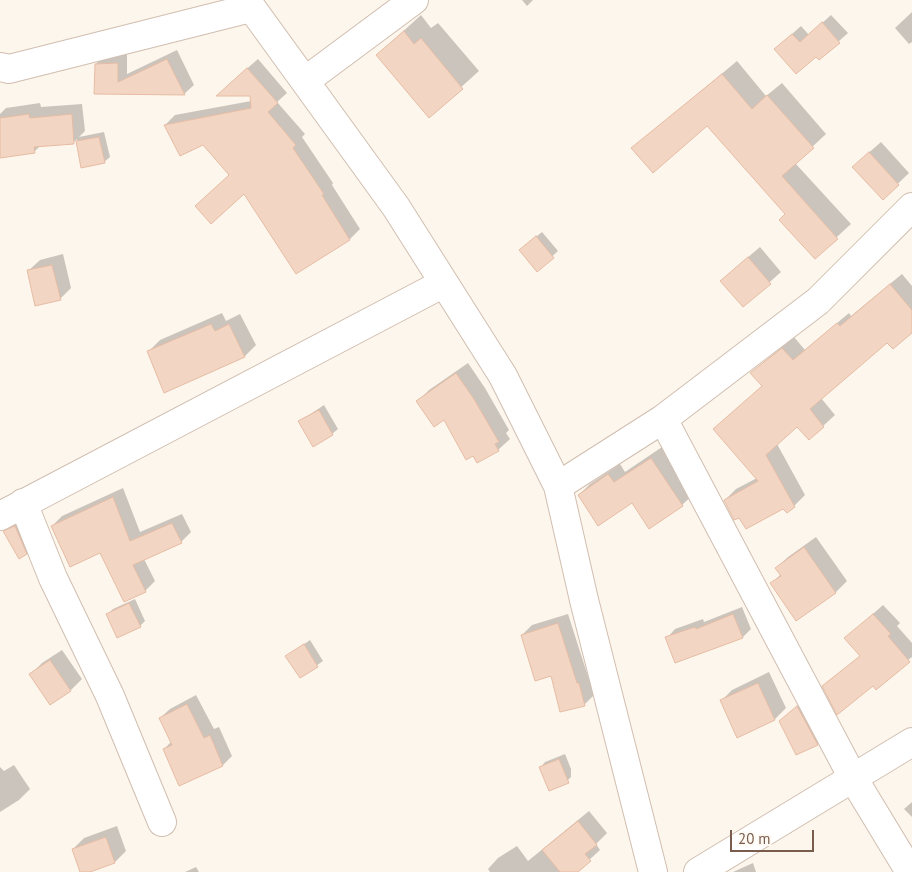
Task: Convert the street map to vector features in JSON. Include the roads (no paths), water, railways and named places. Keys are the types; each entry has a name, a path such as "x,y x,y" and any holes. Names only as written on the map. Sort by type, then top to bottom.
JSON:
{"street":[{"path":"305,81 414,0"},
{"path":"0,68 10,69 249,4 396,207 503,376 558,486 584,600 653,872"},
{"path":"558,486 663,419 818,301 912,207"},
{"path":"0,516 444,283"},
{"path":"663,419 853,778 910,872"},
{"path":"23,503 53,578 110,696 162,822"},
{"path":"698,872 912,742"}]}
